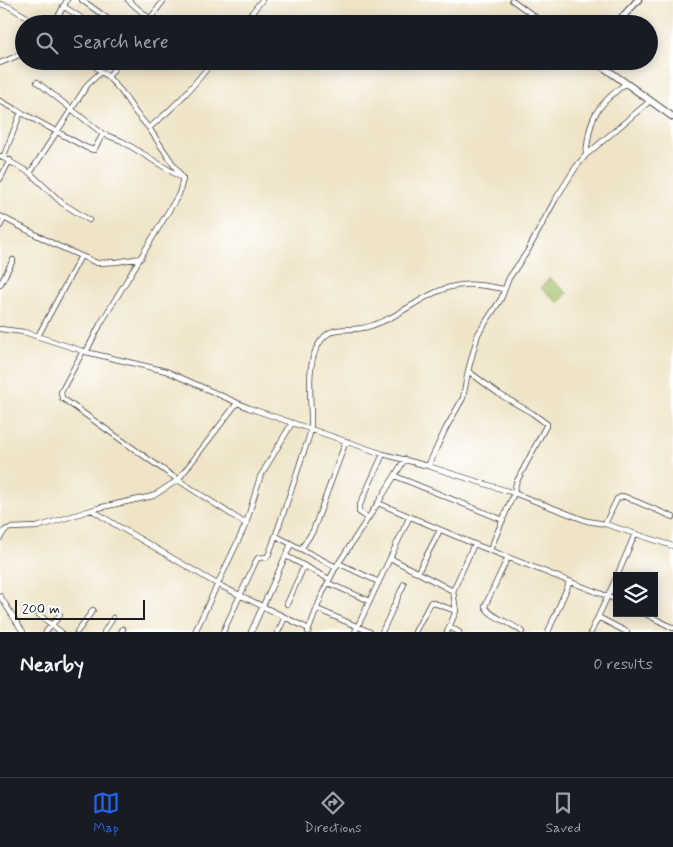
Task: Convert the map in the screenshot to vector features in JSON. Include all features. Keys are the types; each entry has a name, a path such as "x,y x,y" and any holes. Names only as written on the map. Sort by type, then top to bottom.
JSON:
{"street":[{"path":"58,15 67,0"},
{"path":"82,0 103,15"},
{"path":"128,0 142,15"},
{"path":"153,15 164,0"},
{"path":"250,15 262,0"},
{"path":"512,0 533,15"},
{"path":"624,15 638,0"},
{"path":"1,4 23,15"},
{"path":"63,6 77,15"},
{"path":"0,63 15,57"},
{"path":"108,77 113,70"},
{"path":"149,128 192,89 206,70"},
{"path":"606,70 673,116"},
{"path":"30,173 88,84 101,72 121,91 149,128 183,179 183,185 179,194 61,392 62,398 178,480 246,524"},
{"path":"37,82 103,134 122,140 183,179"},
{"path":"586,156 589,130 594,114 606,98 624,84"},
{"path":"0,101 94,150 103,134"},
{"path":"428,466 463,398 478,334 501,299 504,289 527,252 555,200 576,167 586,156 650,101"},
{"path":"21,112 1,157 10,160 30,173 62,203 89,220"},
{"path":"0,179 10,160"},
{"path":"0,226 2,218 98,263 141,258"},
{"path":"38,336 81,256"},
{"path":"0,285 13,260"},
{"path":"223,632 256,561 258,558 268,556 276,536 311,429 311,362 324,337 331,332 341,329 358,329 370,326 452,286 479,285 504,289"},
{"path":"0,329 24,332 85,351 166,371 237,403 292,423 383,454 514,493 587,521 605,524 673,546"},
{"path":"468,371 498,394 532,413 547,424 516,483 514,493 490,550"},
{"path":"0,538 5,530 10,528 37,527 92,510 152,496 178,480 237,403"},
{"path":"195,632 246,524 260,477 292,423"},
{"path":"301,549 313,531 346,441"},
{"path":"368,518 359,512 359,507 383,454"},
{"path":"92,510 217,584 309,630 328,581 405,459"},
{"path":"395,476 503,520"},
{"path":"605,524 617,499 623,496 673,517"},
{"path":"378,503 474,544 613,598"},
{"path":"355,632 410,516"},
{"path":"418,572 440,530"},
{"path":"619,572 636,534"},
{"path":"276,536 301,549 379,582"},
{"path":"251,632 291,544"},
{"path":"459,632 448,630 456,611 453,591 474,544"},
{"path":"286,556 328,581 370,601"},
{"path":"508,557 485,606 489,612 522,632"},
{"path":"390,558 453,591"},
{"path":"287,604 304,566"},
{"path":"548,632 570,581"},
{"path":"382,632 404,584"},
{"path":"591,632 613,585"},
{"path":"0,596 22,632"},
{"path":"415,632 431,602 456,611"},
{"path":"317,608 370,632"},
{"path":"77,632 94,610"},
{"path":"38,614 61,632"},
{"path":"46,632 60,615"},
{"path":"598,617 626,632"},
{"path":"652,617 673,628"},
{"path":"104,632 113,618"},
{"path":"278,632 285,618"}],"green space":[{"path":"549,278 567,293 559,303 541,288"}]}
